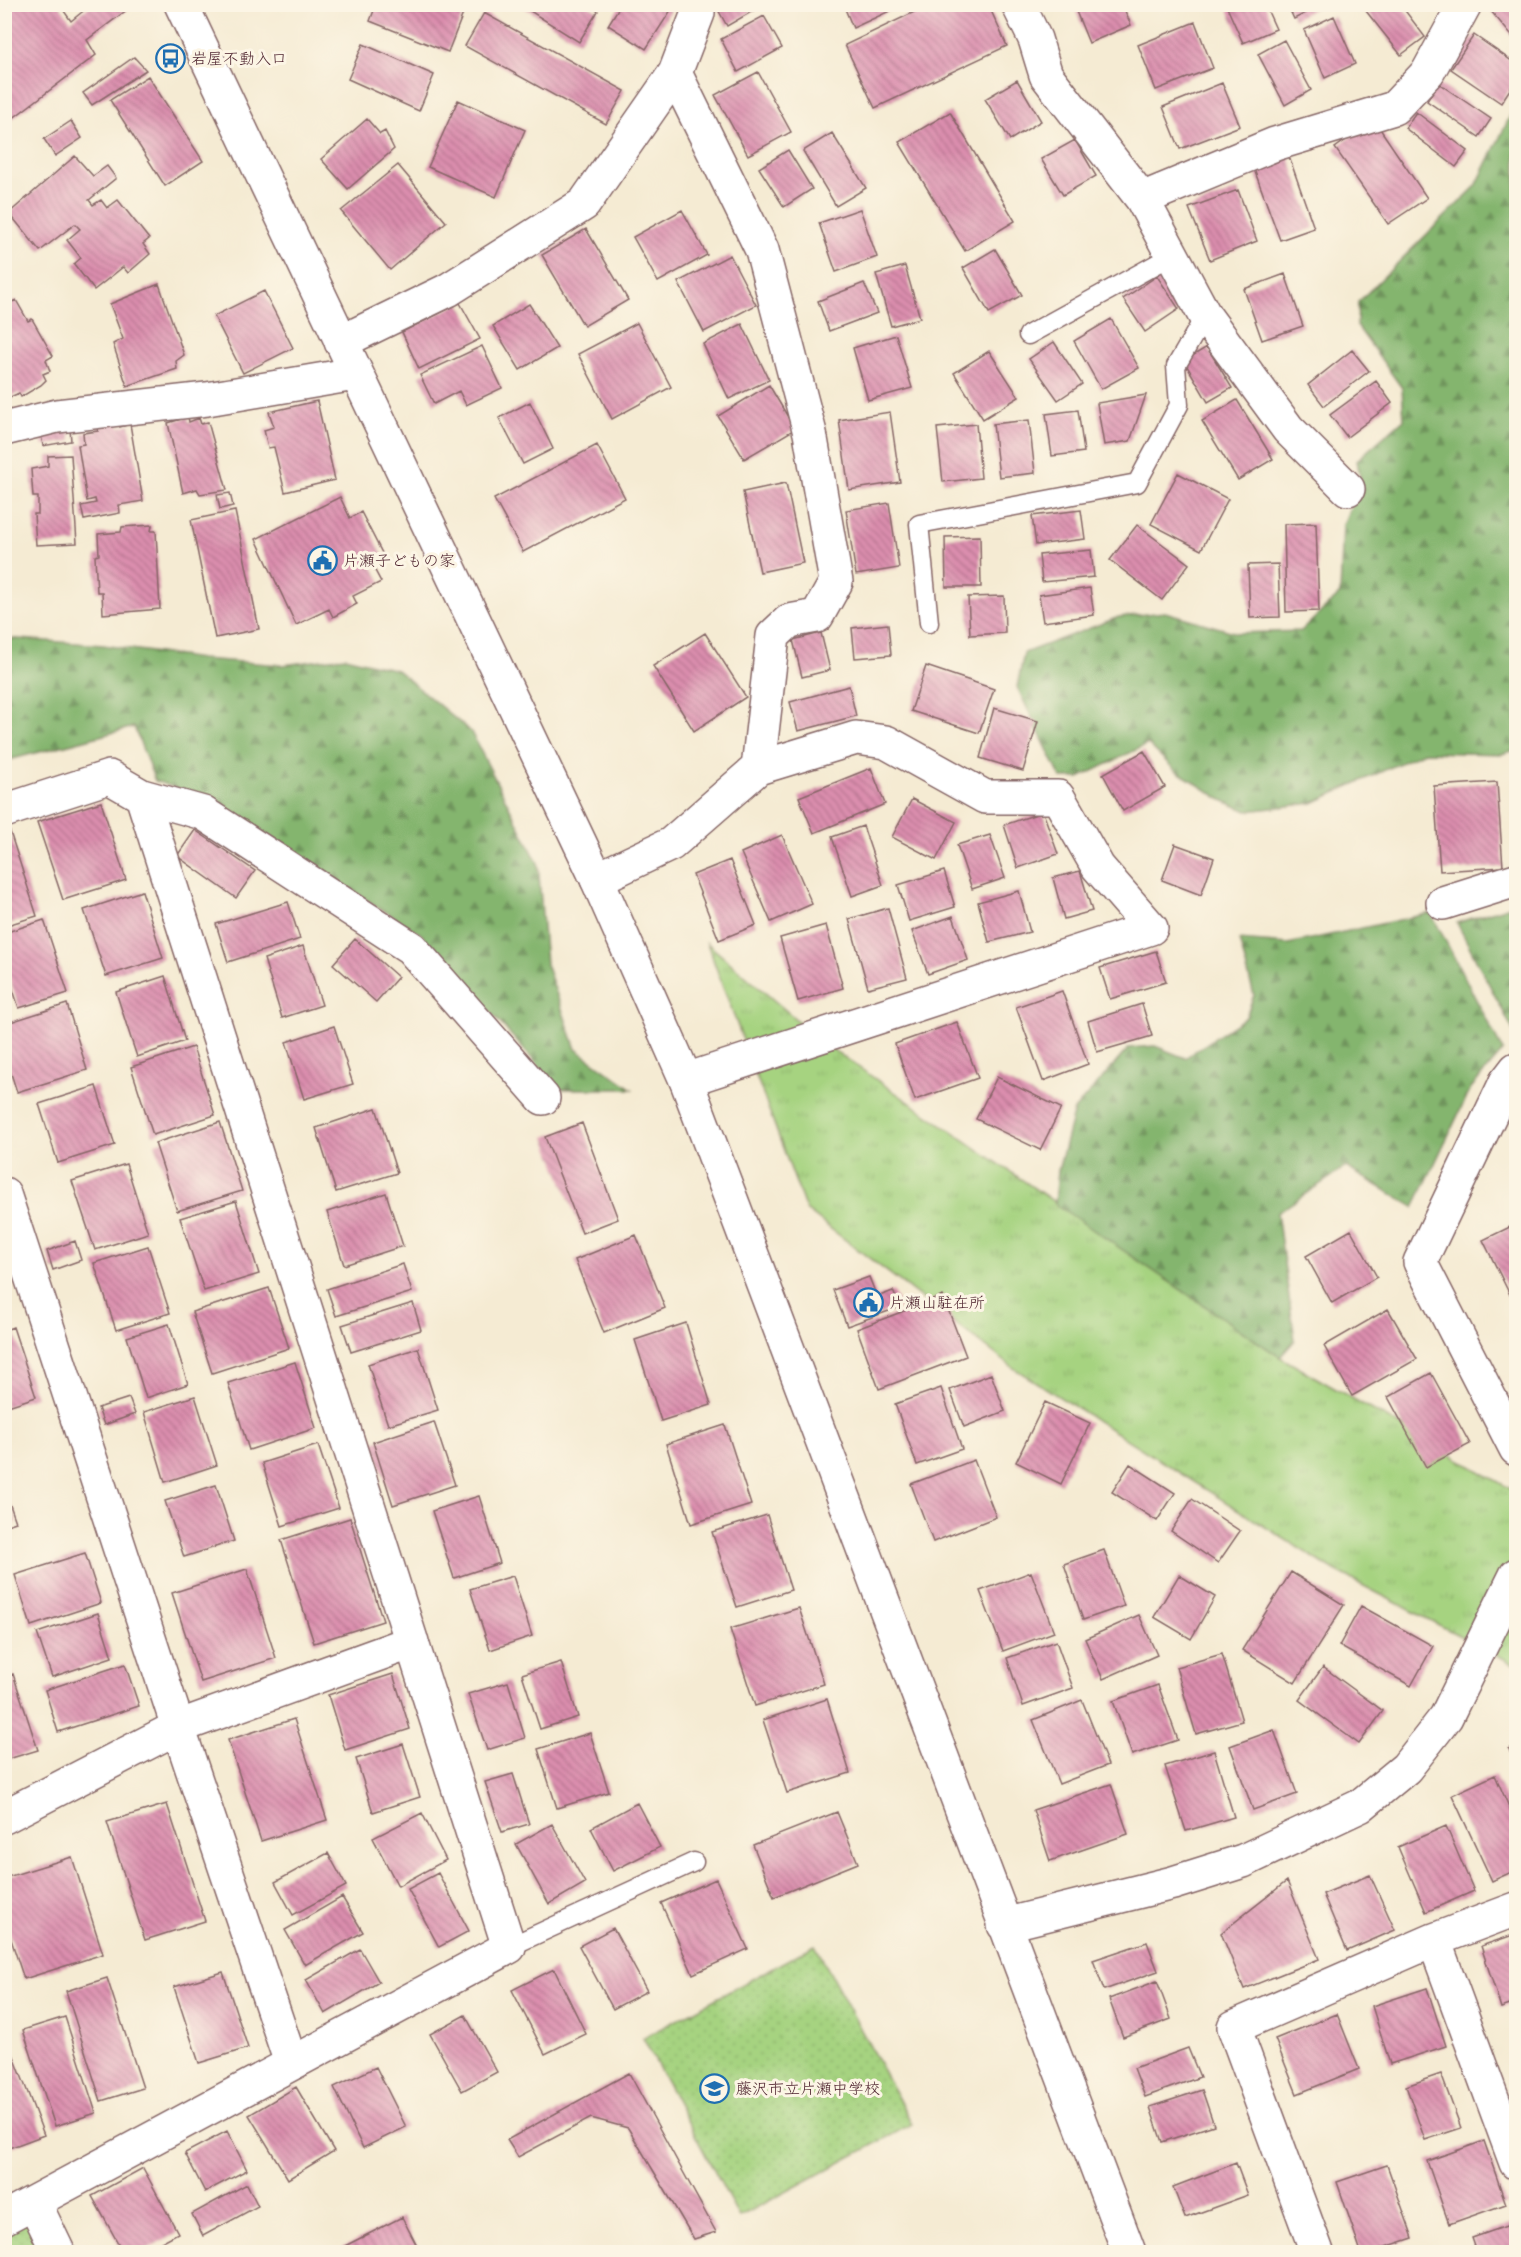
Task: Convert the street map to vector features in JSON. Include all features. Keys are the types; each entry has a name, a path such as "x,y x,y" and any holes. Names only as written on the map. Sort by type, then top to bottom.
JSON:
{"street":[{"path":"181,4 597,879 686,1080 1129,2253"},
{"path":"340,342 448,290 584,204 675,73 698,13 698,4"},
{"path":"1018,4 1035,39 1046,75 1142,199 1206,316 1288,429 1348,489"},
{"path":"1142,199 1275,144 1394,108 1428,72 1466,4"},
{"path":"675,73 762,250 810,433 836,582 817,616 789,621 773,636 758,768"},
{"path":"4,429 57,416 207,399 355,374"},
{"path":"597,879 671,844 758,768 856,738 886,742 985,797 1058,797 1098,867 1151,928 686,1080"},
{"path":"4,811 109,777 142,796 203,813 411,948 543,1098"},
{"path":"4,2218 509,1947 142,796"},
{"path":"1443,903 1516,880"},
{"path":"1513,1084 1420,1262 1516,1449"},
{"path":"4,1194 178,1727 291,2063"},
{"path":"1004,1925 1173,1883 1243,1861 1360,1806 1406,1768 1446,1717 1516,1575"},
{"path":"4,1817 178,1727 412,1642"},
{"path":"1317,2253 1234,2027 1434,1940 1516,1909"},
{"path":"1434,1940 1516,2163"},
{"path":"34,2202 58,2253"}],"lane":[{"path":"1028,335 1173,255"},
{"path":"929,623 919,524 1137,483 1179,405 1176,366 1206,316"},
{"path":"509,1947 694,1862"}],"green space":[{"path":"1516,104 1516,750 1502,754 1424,752 1313,803 1247,811 1222,800 1175,770 1148,744 1079,778 1061,778 1017,687 1024,653 1119,617 1165,612 1237,633 1301,631 1340,594 1343,525 1361,484 1357,460 1404,419 1402,388 1357,326 1358,302 1476,186"},
{"path":"5,638 103,645 201,659 283,665 345,657 397,670 471,732 538,863 546,964 576,1049 632,1089 559,1089 421,934 205,798 155,781 134,727 5,761"},
{"path":"1516,904 1516,1036 1457,923"},
{"path":"1431,913 1503,1051 1471,1088 1414,1207 1346,1167 1277,1213 1295,1340 1280,1357 1055,1204 1058,1171 1074,1110 1129,1048 1155,1046 1185,1058 1246,1017 1254,995 1239,940 1288,944"},
{"path":"707,943 826,1045 1280,1357 1516,1492 1516,1665 1335,1571 1015,1369 806,1210"},
{"path":"815,1945 912,2124 739,2217 643,2038"},
{"path":"34,2202 58,2252 5,2252 5,2218"}],"building":[{"path":"4,4 59,4 71,21 92,4 124,4 128,9 87,40 96,55 4,125"},
{"path":"519,4 587,4 598,11 579,42"},
{"path":"621,4 663,4 671,10 646,49 608,25"},
{"path":"715,4 765,4 727,26"},
{"path":"843,4 889,4 892,10 853,28"},
{"path":"931,4 988,4 1007,46 875,108 845,45"},
{"path":"1073,4 1122,4 1131,25 1089,43"},
{"path":"1287,4 1324,4 1294,19"},
{"path":"1374,4 1400,4 1425,37 1401,55 1366,11"},
{"path":"1485,4 1514,4 1516,41"},
{"path":"376,5 466,6 448,52 370,21"},
{"path":"1226,5 1265,5 1276,29 1243,43"},
{"path":"484,13 625,91 606,124 465,46"},
{"path":"764,16 782,48 738,72 721,39"},
{"path":"1334,16 1355,64 1325,78 1304,30"},
{"path":"1195,22 1213,68 1156,90 1138,45"},
{"path":"1474,35 1516,64 1516,80 1501,103 1451,69"},
{"path":"1284,40 1311,90 1285,105 1258,54"},
{"path":"363,44 434,75 419,111 348,79"},
{"path":"134,57 146,70 92,105 83,93"},
{"path":"758,72 791,132 748,155 715,95"},
{"path":"148,76 203,161 165,186 110,100"},
{"path":"1017,80 1041,121 1010,140 985,99"},
{"path":"1222,83 1240,126 1180,149 1163,107"},
{"path":"1438,83 1491,119 1479,137 1427,101"},
{"path":"458,100 525,130 496,197 428,167"},
{"path":"950,112 1015,221 965,251 899,142"},
{"path":"1416,112 1468,151 1456,167 1405,128"},
{"path":"367,119 380,134 385,131 394,149 348,189 321,159"},
{"path":"1374,120 1427,198 1388,224 1335,148"},
{"path":"71,121 82,138 55,156 44,139"},
{"path":"832,133 866,188 836,206 803,151"},
{"path":"1075,140 1096,176 1063,195 1041,159"},
{"path":"1286,148 1314,228 1280,240 1251,161"},
{"path":"788,150 812,189 784,207 759,168"},
{"path":"75,156 93,176 107,166 116,178 89,200 93,205 101,200 107,208 118,200 149,239 143,244 150,254 128,273 123,267 94,290 74,264 81,258 67,240 80,229 75,224 40,251 9,213"},
{"path":"398,165 446,222 390,270 341,211"},
{"path":"1238,190 1257,241 1210,260 1189,208"},
{"path":"860,209 877,257 836,272 819,223"},
{"path":"682,210 707,255 658,282 633,237"},
{"path":"586,229 628,300 584,326 542,255"},
{"path":"995,249 1022,295 989,313 963,268"},
{"path":"730,255 756,305 704,332 678,282"},
{"path":"905,266 920,318 891,326 876,274"},
{"path":"1285,274 1303,326 1262,340 1244,289"},
{"path":"1157,276 1179,309 1145,332 1123,299"},
{"path":"864,283 877,313 829,331 818,301"},
{"path":"159,284 184,355 176,361 177,369 127,386 113,344 123,339 110,304"},
{"path":"264,291 293,348 243,373 214,316"},
{"path":"16,300 28,321 32,319 53,356 46,360 50,371 43,374 46,380 41,385 21,397 19,393 4,400 4,306"},
{"path":"460,303 480,339 419,369 402,332"},
{"path":"529,304 557,348 520,370 493,326"},
{"path":"1111,319 1139,368 1101,389 1074,341"},
{"path":"637,323 671,387 612,419 578,354"},
{"path":"742,324 769,380 729,399 703,344"},
{"path":"896,335 912,388 868,400 853,348"},
{"path":"1054,342 1082,384 1058,400 1029,359"},
{"path":"482,346 502,388 466,405 459,391 434,404 420,375"},
{"path":"1207,347 1232,388 1208,402 1184,361"},
{"path":"1352,350 1369,371 1324,406 1308,385"},
{"path":"989,351 1019,397 983,419 954,373"},
{"path":"1376,381 1392,403 1347,437 1330,415"},
{"path":"769,385 795,429 744,459 718,416"},
{"path":"1146,395 1130,441 1104,445 1097,403"},
{"path":"1237,400 1273,459 1238,480 1202,421"},
{"path":"317,401 335,480 285,492 274,447 268,448 264,430 274,427 269,412"},
{"path":"530,402 553,449 523,464 499,418"},
{"path":"1078,410 1084,452 1052,456 1046,414"},
{"path":"890,412 900,482 849,490 839,420"},
{"path":"188,417 189,422 199,418 201,424 208,422 227,490 200,494 197,489 183,493 168,423"},
{"path":"1029,420 1035,473 999,477 993,424"},
{"path":"119,422 120,427 130,424 143,501 119,505 120,513 84,520 81,506 96,503 95,499 87,501 78,445 84,444 83,433 98,431 97,427"},
{"path":"976,424 981,478 943,482 937,428"},
{"path":"70,429 71,441 43,446 41,434"},
{"path":"597,445 625,498 523,552 494,499"},
{"path":"71,455 77,543 36,545 34,514 38,514 38,497 33,497 31,469 48,466 48,456"},
{"path":"1178,473 1228,499 1201,550 1151,524"},
{"path":"786,483 803,563 760,572 743,492"},
{"path":"230,493 233,506 220,509 217,495"},
{"name":"片瀬子どもの家","path":"340,497 350,518 361,512 384,557 371,563 381,582 353,596 357,604 333,617 329,609 296,625 256,539"},
{"path":"889,503 899,568 856,575 846,510"},
{"path":"1081,510 1085,539 1036,545 1032,516"},
{"path":"235,511 259,629 215,638 191,520"},
{"path":"1316,523 1319,611 1286,612 1284,524"},
{"path":"152,525 151,531 156,531 160,609 103,614 102,592 97,592 95,556 99,555 98,534 121,532 122,527"},
{"path":"1137,525 1189,564 1162,600 1110,560"},
{"path":"980,536 981,587 946,587 945,537"},
{"path":"1091,550 1094,577 1042,582 1039,555"},
{"path":"4,555 7,555 9,601 4,601"},
{"path":"1278,564 1280,617 1250,618 1248,565"},
{"path":"1090,588 1094,615 1043,622 1039,595"},
{"path":"1004,596 1005,633 970,635 968,597"},
{"path":"888,624 891,655 855,658 852,628"},
{"path":"705,633 746,697 694,731 653,666"},
{"path":"821,633 830,670 802,677 793,640"},
{"path":"926,666 994,689 979,733 911,711"},
{"path":"849,686 856,716 798,731 790,702"},
{"path":"994,708 1038,721 1023,771 980,758"},
{"path":"1144,751 1165,787 1123,811 1103,774"},
{"path":"871,768 885,804 814,833 799,797"},
{"path":"1497,782 1503,867 1440,871 1434,786"},
{"path":"912,799 956,822 936,860 892,837"},
{"path":"101,802 126,880 63,900 37,822"},
{"path":"1043,812 1058,854 1018,868 1004,825"},
{"path":"863,826 883,885 852,896 832,837"},
{"path":"195,830 255,871 236,898 177,856"},
{"path":"10,832 37,916 4,926 4,834"},
{"path":"782,835 812,904 771,922 741,853"},
{"path":"990,835 1005,878 972,889 957,845"},
{"path":"1175,844 1214,858 1201,895 1162,880"},
{"path":"730,860 756,925 719,940 693,875"},
{"path":"944,871 955,907 909,921 898,885"},
{"path":"1080,871 1092,911 1064,919 1053,878"},
{"path":"142,891 163,958 106,976 84,910"},
{"path":"1019,891 1030,932 989,942 978,902"},
{"path":"288,902 300,939 228,962 216,924"},
{"path":"888,908 907,978 868,988 849,919"},
{"path":"953,916 968,960 928,974 912,931"},
{"path":"44,920 68,993 19,1008 4,962 4,933"},
{"path":"826,925 843,988 798,1001 780,938"},
{"path":"355,939 398,977 376,1002 333,964"},
{"path":"303,946 322,1005 282,1018 264,959"},
{"path":"1156,951 1166,982 1110,999 1100,968"},
{"path":"165,976 185,1041 137,1057 116,992"},
{"path":"1062,991 1088,1064 1043,1081 1016,1007"},
{"path":"67,1004 87,1070 17,1092 4,1052 4,1024"},
{"path":"1142,1004 1152,1036 1097,1052 1088,1021"},
{"path":"957,1022 978,1078 915,1100 895,1044"},
{"path":"334,1026 353,1084 304,1099 286,1042"},
{"path":"193,1047 215,1115 153,1135 131,1067"},
{"path":"997,1077 1061,1108 1040,1150 976,1119"},
{"path":"96,1086 115,1145 58,1163 39,1104"},
{"path":"376,1108 397,1173 336,1192 316,1128"},
{"path":"220,1122 242,1191 177,1211 155,1143"},
{"path":"582,1123 618,1219 582,1233 545,1137"},
{"path":"126,1164 148,1233 95,1250 72,1181"},
{"path":"386,1193 403,1246 344,1265 327,1212"},
{"path":"236,1201 259,1274 204,1291 180,1218"},
{"path":"1516,1224 1516,1307 1483,1240"},
{"path":"1351,1230 1377,1277 1332,1303 1306,1256"},
{"path":"636,1235 665,1308 604,1333 575,1260"},
{"path":"75,1241 81,1260 53,1270 47,1251"},
{"path":"148,1246 170,1313 116,1330 94,1263"},
{"path":"403,1264 412,1292 336,1316 327,1289"},
{"name":"片瀬山駐在所","path":"869,1277 877,1297 893,1291 900,1307 847,1326 833,1290"},
{"path":"269,1288 289,1348 212,1373 192,1312"},
{"path":"943,1296 966,1356 879,1389 857,1329"},
{"path":"413,1303 421,1330 351,1352 342,1325"},
{"path":"1388,1309 1417,1359 1352,1396 1324,1346"},
{"path":"686,1323 711,1405 661,1421 635,1340"},
{"path":"169,1324 188,1384 146,1398 127,1337"},
{"path":"13,1327 36,1397 5,1407 5,1330"},
{"path":"418,1348 438,1410 388,1425 368,1364"},
{"path":"295,1362 316,1428 249,1450 228,1383"},
{"path":"1431,1373 1470,1444 1426,1467 1388,1397"},
{"path":"991,1374 1005,1411 964,1427 950,1390"},
{"path":"941,1388 962,1449 917,1465 895,1404"},
{"path":"195,1396 217,1465 165,1482 144,1412"},
{"path":"129,1398 135,1414 104,1425 98,1408"},
{"path":"1045,1402 1090,1423 1061,1484 1016,1462"},
{"path":"434,1422 455,1485 393,1505 373,1442"},
{"path":"725,1425 751,1505 691,1524 666,1444"},
{"path":"318,1445 339,1508 282,1526 262,1463"},
{"path":"974,1460 996,1517 933,1542 911,1484"},
{"path":"1130,1464 1175,1493 1157,1521 1112,1492"},
{"path":"216,1485 234,1541 184,1557 165,1501"},
{"path":"4,1488 16,1522 4,1526"},
{"path":"479,1496 500,1563 454,1578 432,1511"},
{"path":"1192,1499 1240,1531 1218,1563 1171,1531"},
{"path":"767,1515 791,1590 737,1607 712,1532"},
{"path":"350,1518 383,1621 314,1643 281,1540"},
{"path":"1104,1550 1124,1606 1083,1620 1064,1564"},
{"path":"85,1553 101,1603 31,1626 15,1575"},
{"path":"247,1569 276,1658 201,1682 172,1593"},
{"path":"1031,1572 1054,1632 1003,1651 980,1591"},
{"path":"1291,1572 1344,1605 1295,1683 1242,1650"},
{"path":"1179,1575 1215,1597 1191,1639 1154,1617"},
{"path":"513,1576 532,1636 490,1650 470,1589"},
{"path":"1361,1606 1433,1646 1411,1686 1339,1646"},
{"path":"799,1608 824,1684 755,1706 730,1629"},
{"path":"98,1613 112,1657 52,1677 37,1633"},
{"path":"1139,1615 1157,1655 1103,1679 1085,1639"},
{"path":"1056,1641 1073,1688 1023,1706 1007,1658"},
{"path":"1222,1654 1242,1721 1196,1734 1176,1667"},
{"path":"561,1662 578,1717 540,1729 522,1674"},
{"path":"125,1664 139,1706 58,1732 45,1690"},
{"path":"1323,1667 1383,1711 1359,1744 1299,1700"},
{"path":"13,1674 38,1750 5,1760 5,1677"},
{"path":"393,1674 410,1729 345,1750 328,1695"},
{"path":"508,1682 525,1738 487,1750 468,1694"},
{"path":"1158,1685 1178,1740 1132,1755 1113,1701"},
{"path":"827,1699 850,1773 787,1793 763,1720"},
{"path":"1082,1700 1108,1765 1059,1784 1033,1720"},
{"path":"294,1719 327,1820 261,1841 228,1740"},
{"path":"1274,1730 1297,1794 1253,1810 1230,1746"},
{"path":"590,1733 609,1792 557,1808 538,1749"},
{"path":"403,1744 420,1797 373,1812 356,1759"},
{"path":"1516,1746 1516,1768 1509,1749"},
{"path":"1214,1751 1234,1817 1186,1831 1165,1766"},
{"path":"513,1774 529,1824 502,1832 485,1782"},
{"path":"1495,1775 1516,1823 1516,1870 1492,1881 1452,1795"},
{"path":"1111,1784 1128,1834 1050,1861 1033,1810"},
{"path":"637,1803 660,1847 613,1871 591,1828"},
{"path":"167,1804 205,1921 145,1940 107,1822"},
{"path":"837,1812 858,1863 774,1897 753,1845"},
{"path":"422,1813 446,1860 398,1886 373,1838"},
{"path":"552,1824 585,1883 549,1904 516,1844"},
{"path":"1446,1826 1474,1891 1426,1912 1398,1847"},
{"path":"328,1853 346,1886 293,1915 275,1882"},
{"path":"72,1857 103,1954 24,1979 4,1918 4,1878"},
{"path":"438,1873 469,1931 439,1947 408,1889"},
{"path":"1370,1875 1395,1930 1347,1951 1323,1894"},
{"path":"716,1879 748,1949 693,1974 661,1903"},
{"path":"1287,1881 1319,1959 1244,1989 1221,1933"},
{"path":"342,1897 363,1932 305,1965 285,1930"},
{"path":"613,1928 647,1991 613,2009 579,1946"},
{"path":"1516,1934 1516,2003 1501,2008 1481,1946"},
{"path":"1147,1942 1158,1971 1104,1990 1093,1960"},
{"path":"360,1949 379,1982 325,2014 306,1980"},
{"path":"554,1969 586,2034 545,2054 512,1990"},
{"path":"223,1972 248,2048 199,2063 174,1987"},
{"path":"107,1978 143,2088 101,2101 66,1991"},
{"path":"1157,1981 1171,2019 1123,2037 1109,1999"},
{"path":"1427,1988 1446,2046 1390,2064 1372,2006"},
{"path":"1337,2014 1359,2069 1297,2094 1275,2039"},
{"path":"465,2015 497,2072 462,2091 430,2034"},
{"path":"65,2017 96,2113 55,2126 23,2030"},
{"path":"10,2046 44,2135 4,2150 4,2049"},
{"path":"1188,2048 1200,2077 1145,2097 1134,2068"},
{"path":"376,2067 406,2127 363,2148 334,2087"},
{"path":"629,2073 716,2232 694,2239 628,2128 591,2118 518,2157 507,2140"},
{"path":"1441,2074 1461,2128 1425,2140 1406,2086"},
{"path":"296,2087 334,2151 288,2179 249,2115"},
{"path":"1202,2090 1214,2125 1162,2142 1150,2107"},
{"path":"227,2131 247,2170 205,2192 185,2153"},
{"path":"1484,2141 1506,2204 1449,2224 1427,2161"},
{"path":"1236,2163 1248,2195 1185,2218 1173,2187"},
{"path":"1387,2165 1413,2238 1370,2252 1361,2252 1337,2182"},
{"path":"143,2168 178,2233 143,2252 123,2252 92,2196"},
{"path":"247,2184 258,2206 203,2236 192,2214"},
{"path":"402,2217 420,2252 333,2252"},
{"path":"1515,2223 1516,2252 1477,2252 1472,2238"}],"place":[{"name":"岩屋不動入口","path":"170,58"},
{"name":"片瀬子どもの家","path":"322,560"},
{"name":"片瀬山駐在所","path":"868,1302"},
{"name":"藤沢市立片瀬中学校","path":"715,2088"}]}
